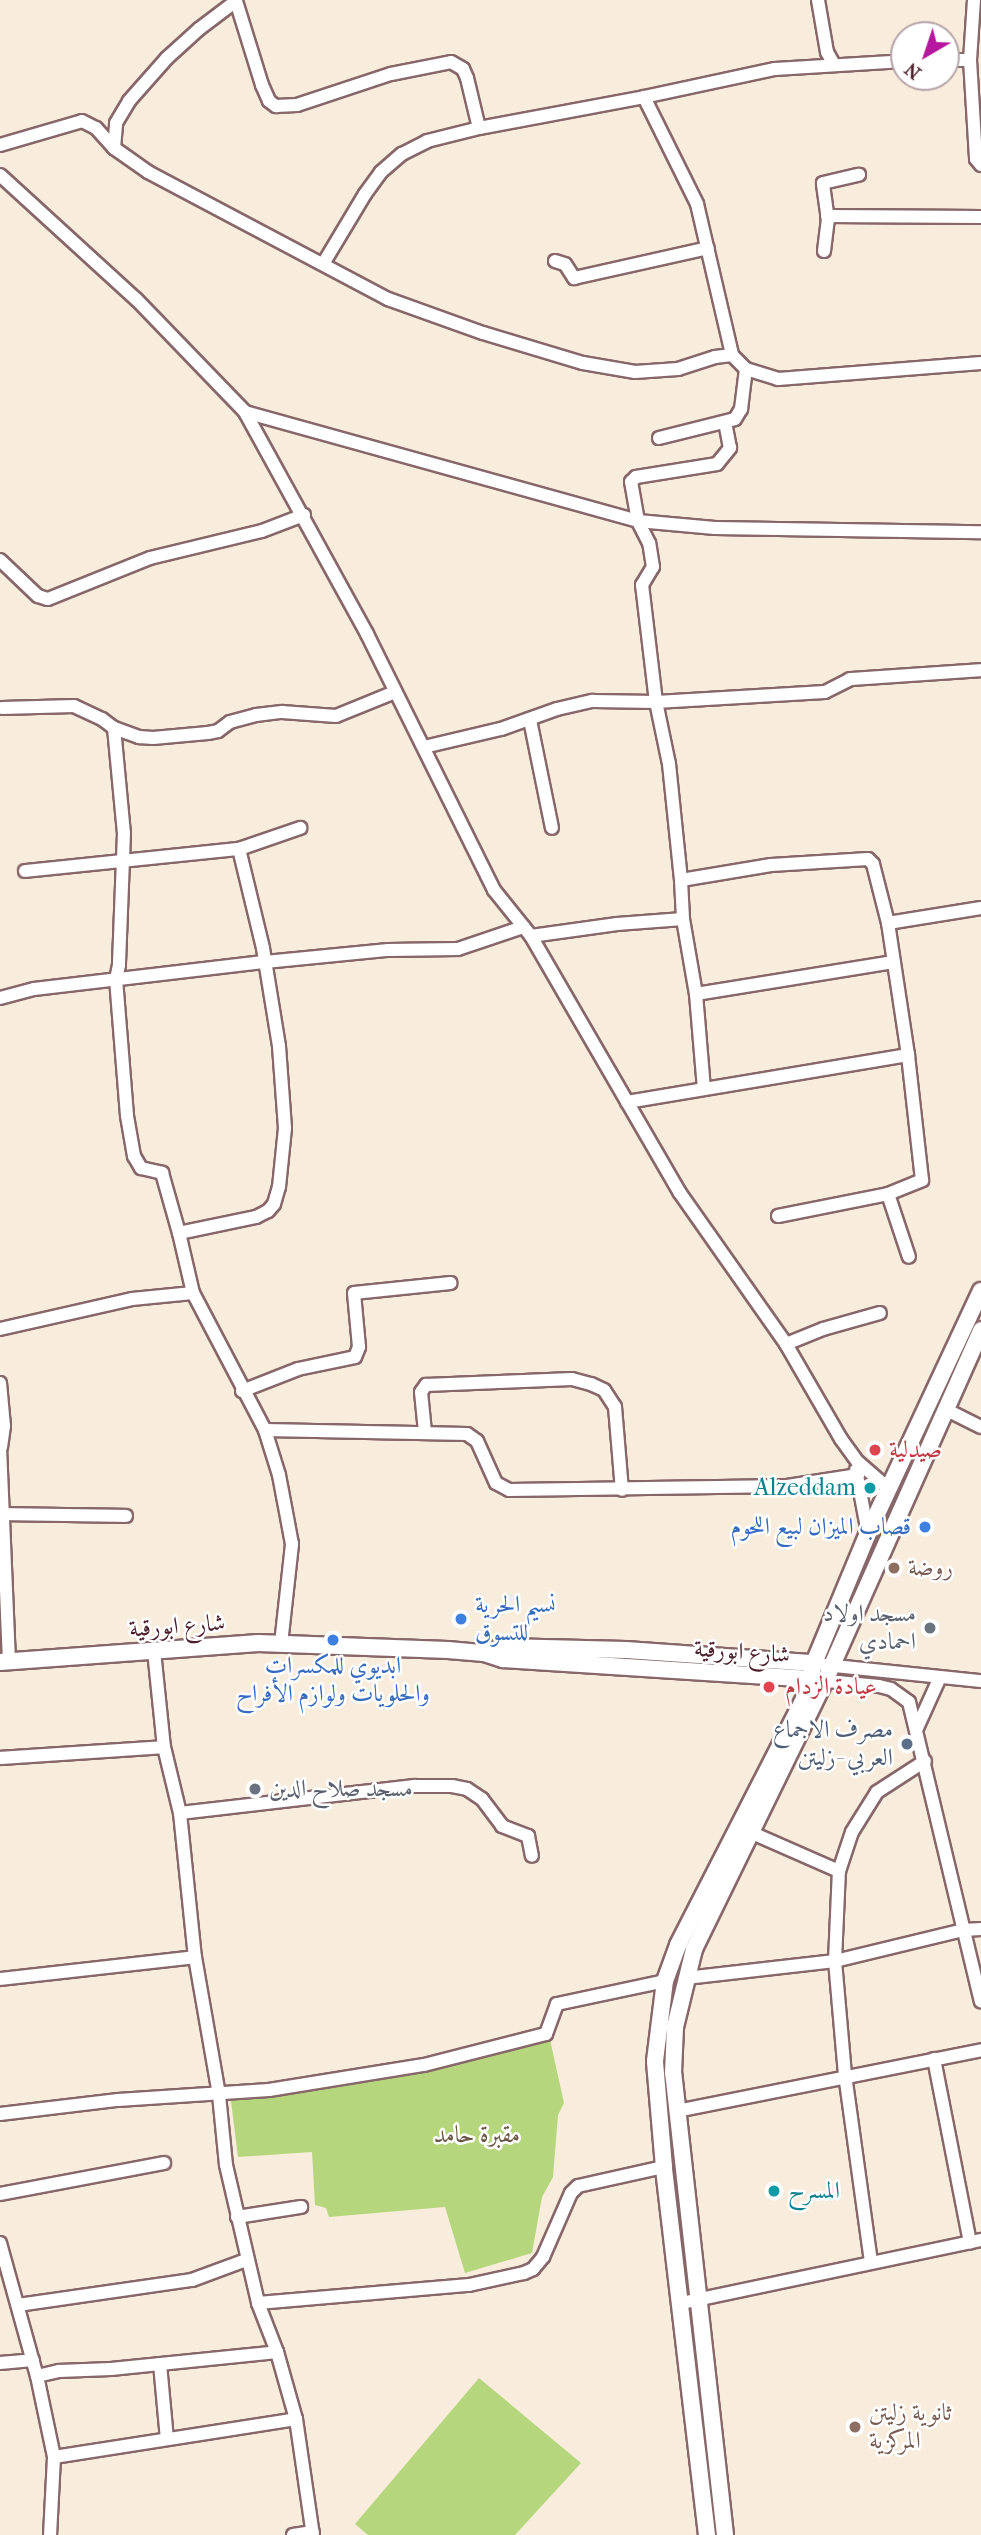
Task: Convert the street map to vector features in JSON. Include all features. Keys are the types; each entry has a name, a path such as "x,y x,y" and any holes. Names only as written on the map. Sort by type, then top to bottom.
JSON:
{"main road":[{"path":"707,2535 664,2167 655,2061 665,1981 678,1945 820,1672 868,1533 981,1291"},
{"path":"725,2535 673,2073 674,2039 695,1949 752,1833 820,1672 906,1498 981,1329"},
{"path":"888,1488 906,1498"},
{"name":"شارع ابورقية","path":"5,1662 281,1644 484,1653 503,1647 613,1650 820,1672"}],"street":[{"path":"818,0 827,52 833,63"},
{"path":"974,0 970,60 976,159 981,165"},
{"path":"114,148 116,123 129,101 191,36 236,1 262,85 269,102 276,106 297,105 391,74 451,62 463,69 467,78 479,128"},
{"path":"960,60 970,60"},
{"path":"323,264 365,194 391,163 427,141 479,128 775,69 833,63 890,61"},
{"path":"644,97 697,204 732,355 746,369 778,379 981,363"},
{"path":"0,145 82,121 96,128 114,148 148,172 388,299 483,333 583,363 635,372 654,372 732,355"},
{"path":"824,251 827,216 822,183 859,175"},
{"path":"0,176 137,300 245,412 304,515 424,747 494,890 527,931 680,1194 786,1345 849,1450 858,1475 868,1533"},
{"path":"827,216 835,213 981,217"},
{"path":"555,261 565,264 574,278 708,248"},
{"path":"659,438 735,419 741,409 746,369"},
{"path":"245,412 638,521 715,528 981,532"},
{"path":"704,1089 696,994 683,919 669,764 656,702 642,585 653,567 649,544 638,521 631,480 717,464 730,448 725,423"},
{"path":"0,560 38,596 48,599 150,558 262,531 304,515"},
{"path":"424,747 593,701 656,702 825,692 850,679 981,670"},
{"path":"2,708 74,706 102,719 114,728 139,737 153,738 218,731 230,722 256,715 282,712 336,716 395,692"},
{"path":"530,720 552,828"},
{"path":"114,728 124,833 116,979 121,1065 134,1156 141,1168 162,1173 193,1293 242,1391 265,1430 281,1486 292,1544 281,1644"},
{"path":"25,871 240,849 300,828"},
{"path":"179,1233 256,1217 268,1211 274,1203 281,1178 285,1128 279,1046 265,962 240,849"},
{"path":"681,880 771,865 868,859 873,864 888,923 908,1055 922,1177 919,1182 888,1194 778,1216"},
{"path":"888,923 981,908"},
{"path":"0,998 34,989 265,962 388,950 458,949 527,931 683,919"},
{"path":"696,994 893,961"},
{"path":"627,1102 908,1055"},
{"path":"888,1194 909,1257"},
{"path":"242,1391 298,1369 355,1357 359,1347 352,1297 355,1293 450,1283"},
{"path":"0,1329 132,1299 193,1293"},
{"path":"786,1345 823,1329 880,1313"},
{"path":"425,1432 421,1392 426,1385 572,1379 591,1384 604,1390 615,1408 622,1490"},
{"path":"0,1383 4,1426 1,1447 5,1662"},
{"path":"945,1409 981,1427"},
{"path":"265,1430 425,1432 473,1437 496,1483 509,1490 787,1486 858,1475"},
{"path":"849,1450 888,1488"},
{"path":"3,1523 127,1516"},
{"path":"154,1651 164,1747 180,1813 195,1957 219,2095 226,2165 257,2303 277,2352 296,2419 313,2533 293,2535"},
{"name":"شارع ابورقية","path":"820,1672 981,1681"},
{"name":"شارع ابورقية","path":"820,1672 891,1689 909,1702 981,2001"},
{"path":"917,1728 929,1695 940,1677"},
{"path":"0,1758 164,1747"},
{"path":"871,2262 845,2075 835,1961 839,1871 852,1832 877,1792 925,1761"},
{"path":"180,1813 414,1786 452,1786 467,1789 482,1799 502,1826 528,1836 532,1856"},
{"path":"752,1833 839,1871"},
{"path":"687,1978 835,1961 963,1930 981,1929"},
{"path":"0,1979 195,1957"},
{"path":"0,2113 118,2100 219,2095 325,2082 449,2060 546,2034 557,2004 665,1981"},
{"path":"677,2110 981,2050"},
{"path":"682,2303 975,2241 934,2059"},
{"path":"0,2194 164,2163"},
{"path":"257,2303 469,2285 524,2273 533,2269 543,2257 571,2193 578,2186 664,2167"},
{"path":"237,2217 302,2207"},
{"path":"0,2243 18,2305 15,2306 37,2376 54,2457 50,2535"},
{"path":"18,2305 192,2280 246,2260"},
{"path":"37,2376 59,2371 277,2352"},
{"path":"0,2363 33,2361"},
{"path":"160,2364 167,2439"},
{"path":"54,2457 296,2419"}],"green space":[{"name":"مقبرة حامد","path":"549,2035 564,2103 558,2115 553,2177 542,2197 532,2253 465,2273 445,2207 329,2217 326,2208 315,2205 312,2152 238,2157 230,2093 419,2068"},
{"path":"479,2378 581,2463 515,2535 368,2535 355,2524"}],"place":[{"name":"صيدلية","path":"875,1450"},
{"name":"Alzeddam","path":"870,1488"},
{"name":"قصاب الميزان لبيع اللحوم","path":"925,1527"},
{"name":"روضة","path":"894,1568"},
{"name":"نسيم الحرية للتسوق","path":"461,1619"},
{"name":"مسجد اولاد احمادي","path":"930,1628"},
{"name":"ابديوي للمكسرات والحلويات ولوازم الأفراح","path":"333,1640"},
{"name":"عيادة الزدام","path":"769,1687"},
{"name":"مصرف الاجماع العربي -زليتن","path":"907,1744"},
{"name":"مسجد صلاح الدين","path":"255,1789"},
{"name":"المسرح","path":"774,2191"},
{"name":"ثانوية زليتن المركزية","path":"855,2427"}]}
